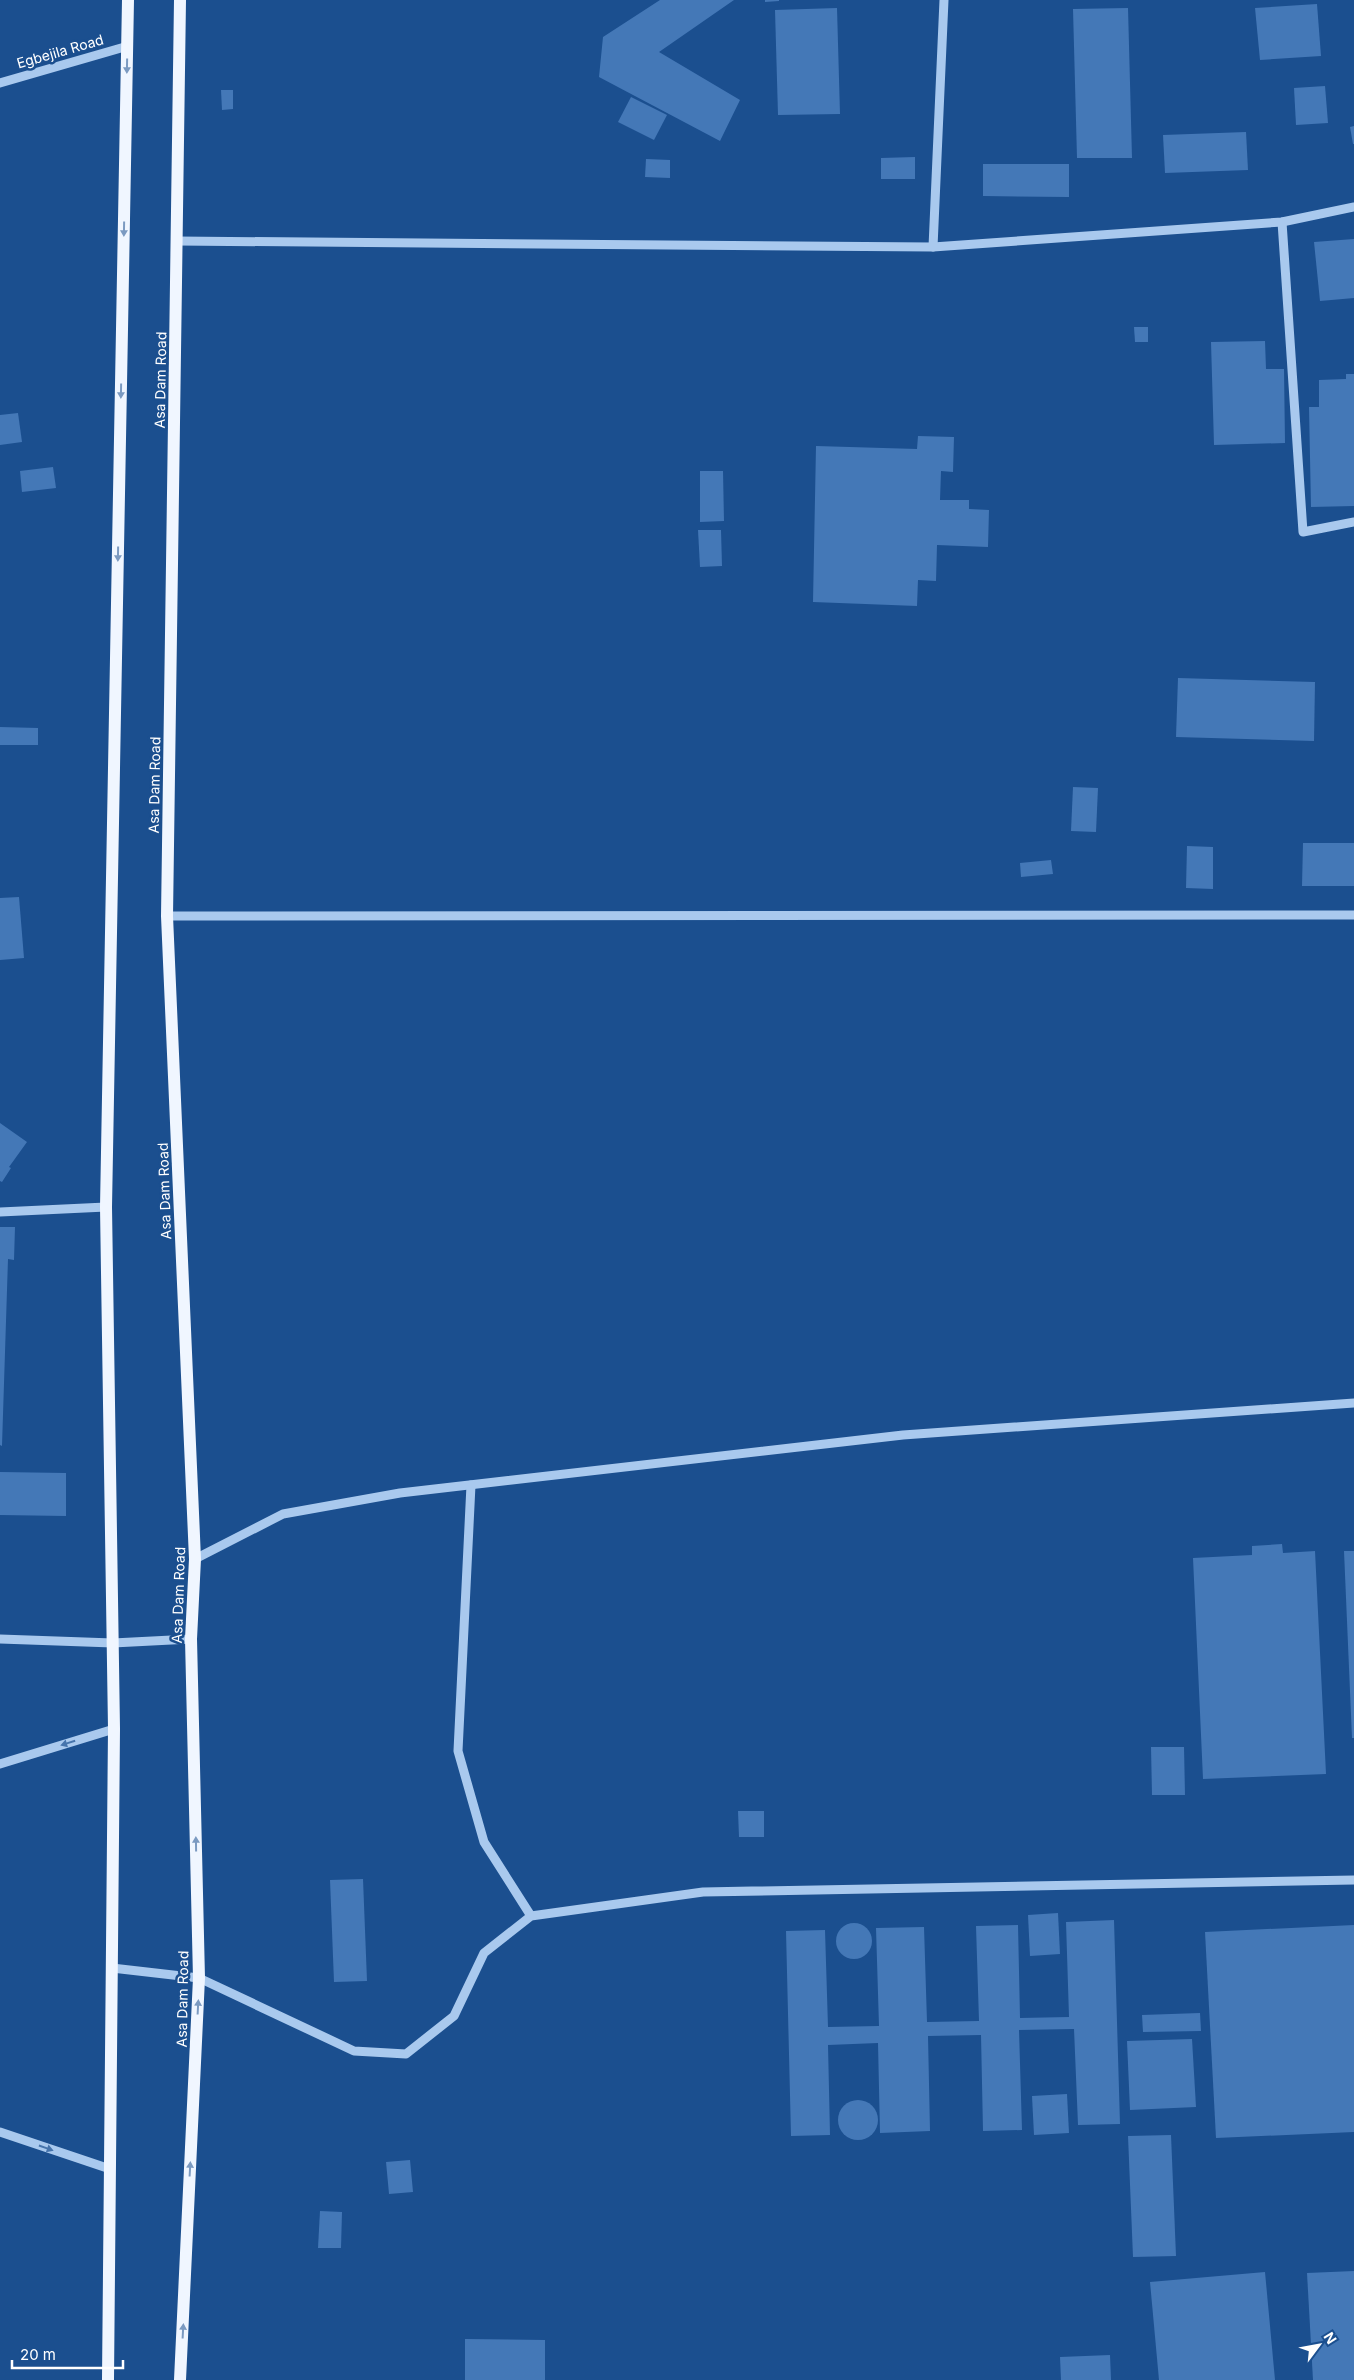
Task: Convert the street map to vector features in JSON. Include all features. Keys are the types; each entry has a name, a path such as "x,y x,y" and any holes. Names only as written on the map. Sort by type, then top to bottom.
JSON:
{"main road":[{"path":"108,2380 114,1729 106,1207 128,0"},
{"name":"Asa Dam Road","path":"180,0 168,916 195,1558 191,1640 199,1978 180,2380"}],"street":[{"path":"933,246 944,0"},
{"name":"Egbejila Road","path":"0,83 128,46"},
{"path":"177,241 933,246 1282,222 1354,207"},
{"path":"1282,222 1303,532 1354,522"},
{"path":"168,916 1354,915"},
{"path":"0,1212 106,1207"},
{"path":"195,1558 283,1514 400,1493 903,1436 1354,1403"},
{"path":"471,1485 458,1751 484,1842 531,1916"},
{"path":"0,1639 113,1643 191,1640"},
{"path":"0,1764 114,1729"},
{"path":"112,1968 199,1978 354,2051 406,2054 454,2016 484,1953 531,1916 703,1892 1354,1880"},
{"path":"0,2132 110,2169"}],"building":[{"path":"660,0 734,0 659,52 740,100 720,141 599,77 603,37"},
{"path":"765,0 779,0 779,1 765,2"},
{"path":"1317,4 1321,56 1260,60 1255,8"},
{"path":"837,8 840,114 778,115 775,10"},
{"path":"1128,8 1132,158 1077,158 1073,9"},
{"path":"1325,86 1328,123 1296,125 1294,88"},
{"path":"221,90 233,90 233,109 222,110"},
{"path":"631,97 667,115 654,140 618,122"},
{"path":"1354,126 1354,144 1353,144 1350,127"},
{"path":"1246,132 1248,170 1165,173 1163,135"},
{"path":"915,157 915,179 881,179 881,158"},
{"path":"646,159 670,160 670,178 645,177"},
{"path":"983,164 1069,164 1069,197 983,196"},
{"path":"1354,239 1354,298 1320,301 1314,242"},
{"path":"1134,327 1148,327 1148,342 1135,342"},
{"path":"1265,341 1266,369 1284,369 1285,443 1214,445 1211,342"},
{"path":"1346,374 1354,374 1354,506 1311,507 1309,407 1319,407 1319,380 1346,379"},
{"path":"18,413 22,442 0,445 0,415"},
{"path":"918,436 954,437 953,472 941,471 940,500 969,500 969,509 989,510 988,547 937,545 936,581 918,580 917,606 813,602 816,446 917,449"},
{"path":"53,467 56,488 22,492 20,471"},
{"path":"700,471 723,471 724,521 700,522"},
{"path":"698,530 721,530 722,566 700,567"},
{"path":"1178,678 1315,682 1314,741 1176,737"},
{"path":"0,727 38,728 38,745 0,745"},
{"path":"1073,787 1098,788 1096,832 1071,831"},
{"path":"1303,843 1354,843 1354,886 1302,886"},
{"path":"1187,846 1213,847 1213,889 1186,888"},
{"path":"1051,860 1053,874 1021,877 1020,863"},
{"path":"19,897 24,958 0,960 0,898"},
{"path":"0,1123 27,1142 9,1167 11,1168 2,1182 0,1181"},
{"path":"0,1227 15,1227 14,1260 8,1259 2,1446 0,1445"},
{"path":"0,1472 66,1473 66,1516 0,1515"},
{"path":"1282,1544 1283,1553 1315,1551 1326,1774 1203,1779 1193,1558 1252,1555 1252,1546"},
{"path":"1344,1551 1354,1551 1354,1738 1352,1738"},
{"path":"1151,1747 1184,1747 1185,1795 1152,1795"},
{"path":"738,1811 764,1811 764,1837 739,1837"},
{"path":"363,1879 367,1981 334,1982 330,1880"},
{"path":"1058,1913 1060,1954 1030,1956 1028,1915"},
{"path":"1114,1920 1120,2124 1078,2125 1074,2029 1019,2030 1022,2130 983,2131 981,2035 928,2036 930,2131 880,2133 878,2043 828,2045 830,2135 791,2136 786,1931 825,1930 828,2027 879,2026 876,1928 924,1927 927,2022 979,2021 976,1926 1018,1925 1020,2018 1069,2017 1066,1922"},
{"path":"854,1923 861,1924 867,1928 871,1934 871,1948 867,1954 861,1958 854,1959 847,1958 841,1954 837,1948 836,1941 837,1934 841,1928 847,1924"},
{"path":"1354,1925 1354,2132 1216,2138 1205,1932"},
{"path":"1200,2013 1201,2031 1143,2032 1142,2015"},
{"path":"1192,2039 1196,2107 1130,2110 1127,2041"},
{"path":"1067,2094 1069,2133 1034,2135 1032,2096"},
{"path":"862,2100 869,2103 875,2109 878,2120 877,2128 869,2137 862,2140 854,2140 847,2137 839,2128 838,2116 841,2109 850,2101"},
{"path":"1171,2135 1176,2256 1133,2257 1128,2136"},
{"path":"410,2160 413,2192 389,2194 386,2162"},
{"path":"320,2211 342,2212 341,2248 318,2248"},
{"path":"1354,2271 1354,2380 1313,2380 1307,2273"},
{"path":"1265,2272 1275,2380 1159,2380 1150,2282"},
{"path":"465,2339 545,2340 545,2380 465,2380"},
{"path":"1110,2355 1111,2380 1061,2380 1060,2357"}]}
